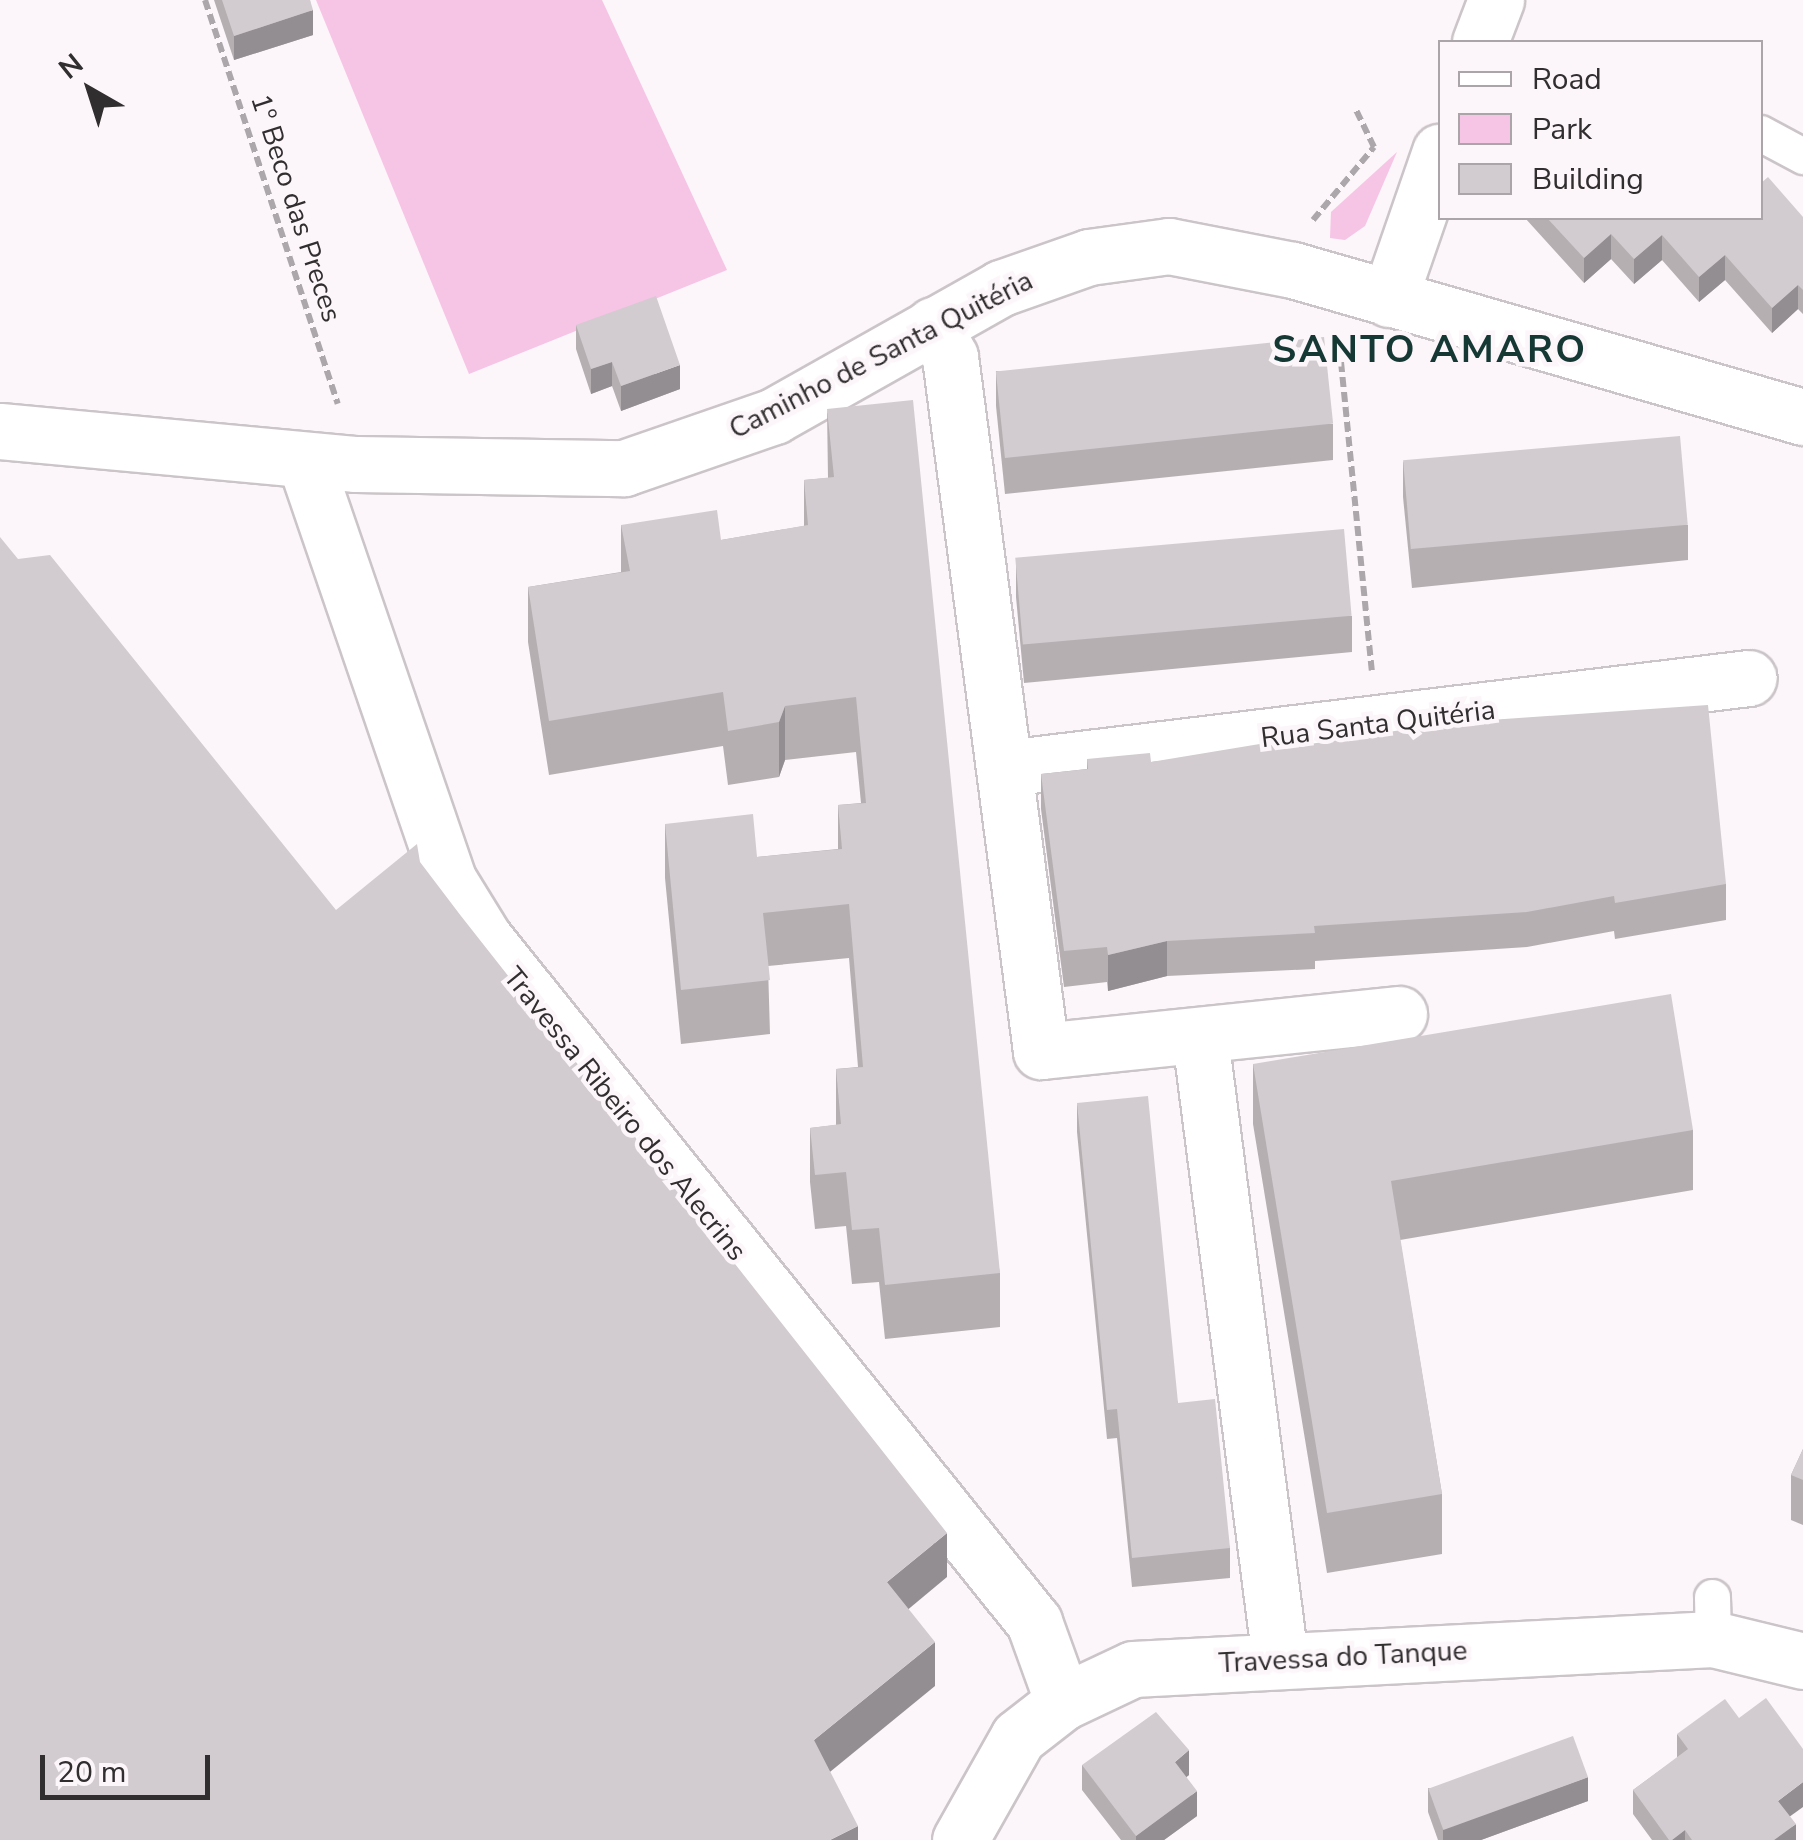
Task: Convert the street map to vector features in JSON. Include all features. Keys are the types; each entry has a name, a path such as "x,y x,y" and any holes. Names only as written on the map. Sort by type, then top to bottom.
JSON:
{"street":[{"path":"1481,40 1496,0"},
{"path":"1388,298 1438,158"},
{"name":"Caminho de Santa Quitéria","path":"0,432 305,461 624,468 774,416 933,325 1089,257 1169,246 1798,403"},
{"path":"933,325 950,357 1041,1052 1399,1014"},
{"name":"Travessa Ribeiro dos Alecrins","path":"305,461 448,880 484,938 1034,1622 1063,1702"},
{"name":"Rua Santa Quitéria","path":"1006,768 1749,678"},
{"path":"1200,1038 1280,1659"},
{"name":"Travessa do Tanque","path":"960,1840 1018,1737 1063,1702 1133,1669 1712,1618 1803,1662"}],"lane":[{"path":"1763,135 1803,156"}],"path":[{"name":"1º Beco das Preces","path":"205,0 340,410"},
{"path":"1318,211 1374,147 1356,110"},
{"path":"1341,362 1369,644"}],"green space":[{"path":"316,0 602,0 727,270 469,374"},
{"path":"1397,152 1365,226 1345,240 1330,238 1331,212"}],"building":[{"path":"222,0 310,0 313,10 234,36"},
{"path":"1768,177 1803,217 1803,290 1798,285 1772,308 1725,255 1699,277 1662,235 1634,259 1611,234 1584,258 1549,220 1763,220 1763,181"},
{"path":"656,296 680,365 621,386 612,362 591,369 576,325"},
{"path":"1324,337 1333,424 1005,458 996,371"},
{"path":"913,400 1000,1273 885,1285 879,1228 852,1230 846,1172 815,1175 810,1128 841,1124 836,1069 863,1067 849,904 763,913 770,980 681,990 665,824 753,814 757,857 842,849 838,805 866,803 856,697 785,706 779,722 728,731 723,692 549,721 528,587 630,571 621,525 717,510 721,540 808,525 804,480 834,477 827,409"},
{"path":"1680,436 1688,525 1411,549 1403,460"},
{"path":"1344,529 1352,616 1023,644 1015,558"},
{"path":"0,537 18,559 50,555 336,910 417,844 420,862 461,916 947,1533 887,1582 935,1642 814,1740 858,1826 830,1840 0,1840"},
{"path":"1708,705 1726,884 1615,903 1614,896 1527,912 1314,926 1315,933 1167,941 1108,955 1107,947 1064,951 1041,774 1088,769 1087,759 1150,753 1151,762 1296,738 1297,746 1447,723"},
{"path":"1671,994 1693,1130 1391,1181 1442,1494 1327,1513 1253,1064"},
{"path":"1148,1096 1178,1403 1215,1399 1230,1548 1132,1558 1117,1409 1107,1410 1077,1103"},
{"path":"1803,1449 1803,1480 1791,1475"},
{"path":"1766,1698 1803,1749 1803,1782 1778,1801 1796,1824 1774,1840 1692,1840 1685,1830 1669,1840 1633,1790 1688,1749 1677,1734 1725,1699 1739,1718"},
{"path":"1156,1712 1189,1750 1175,1762 1197,1791 1136,1836 1082,1765"},
{"path":"1573,1736 1588,1777 1443,1830 1428,1789"}],"district":[{"name":"SANTO AMARO","path":"1430,350"}]}
